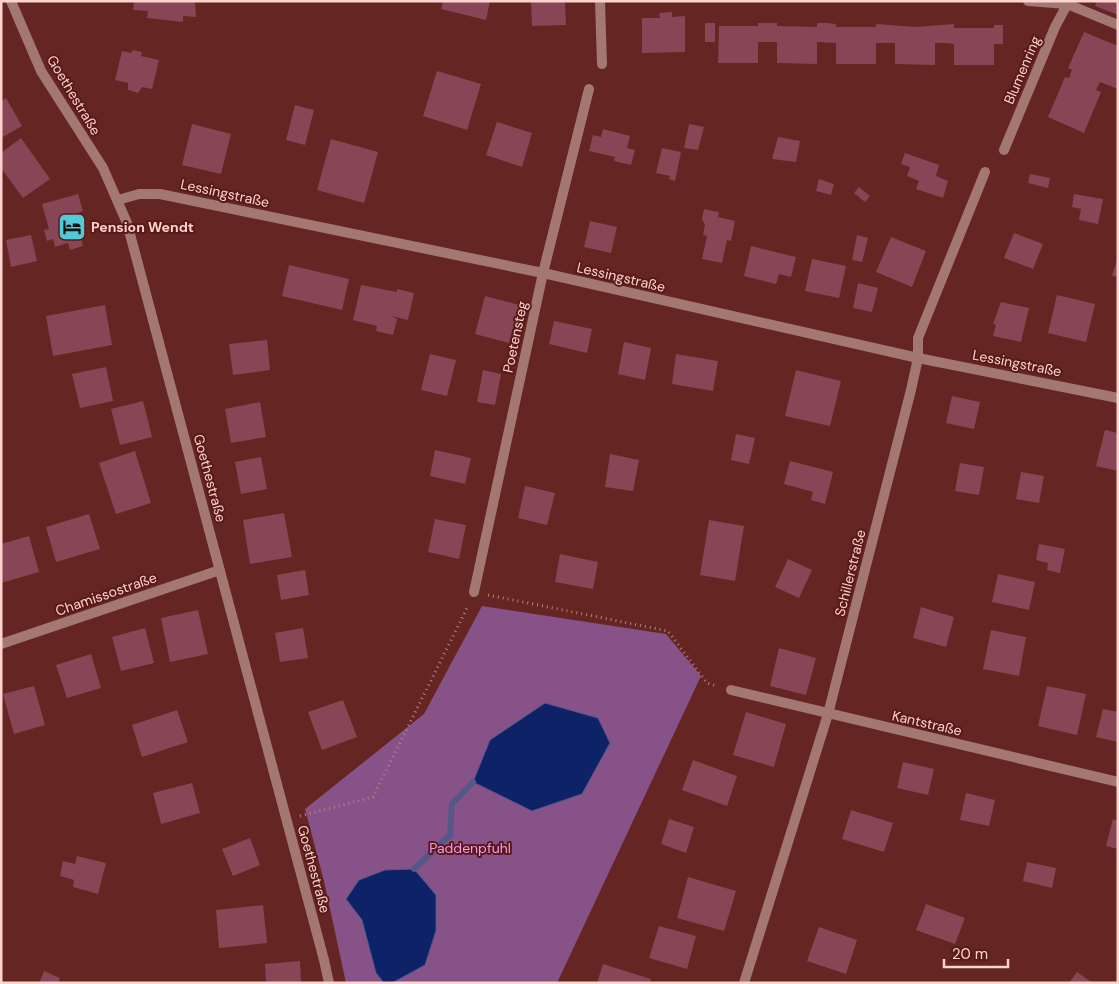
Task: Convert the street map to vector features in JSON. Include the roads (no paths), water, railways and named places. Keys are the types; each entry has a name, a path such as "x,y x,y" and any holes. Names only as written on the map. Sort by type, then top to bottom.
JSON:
{"street":[{"name":"Goethestraße","path":"11,1 41,72 104,168 127,223 287,819 329,983"},
{"path":"600,1 602,64"},
{"path":"1028,1 1068,3 1118,25"},
{"name":"Blumenring","path":"1004,150 1055,27 1068,3"},
{"name":"Poetensteg","path":"474,592 543,273 589,90"},
{"name":"Schillerstraße","path":"744,983 828,714 909,400 918,358 918,338 985,172"},
{"name":"Lessingstraße","path":"118,200 139,194 160,194 543,273 918,358 1118,398"},
{"name":"Chamissostraße","path":"1,644 220,570"},
{"name":"Kantstraße","path":"731,690 1118,782"}],"waterway":[{"path":"414,869 450,835 452,804 473,782"}],"place":[{"name":"Pension Wendt","path":"72,227"}],"park label":[{"name":"Paddenpfuhl","path":"470,848"}]}
